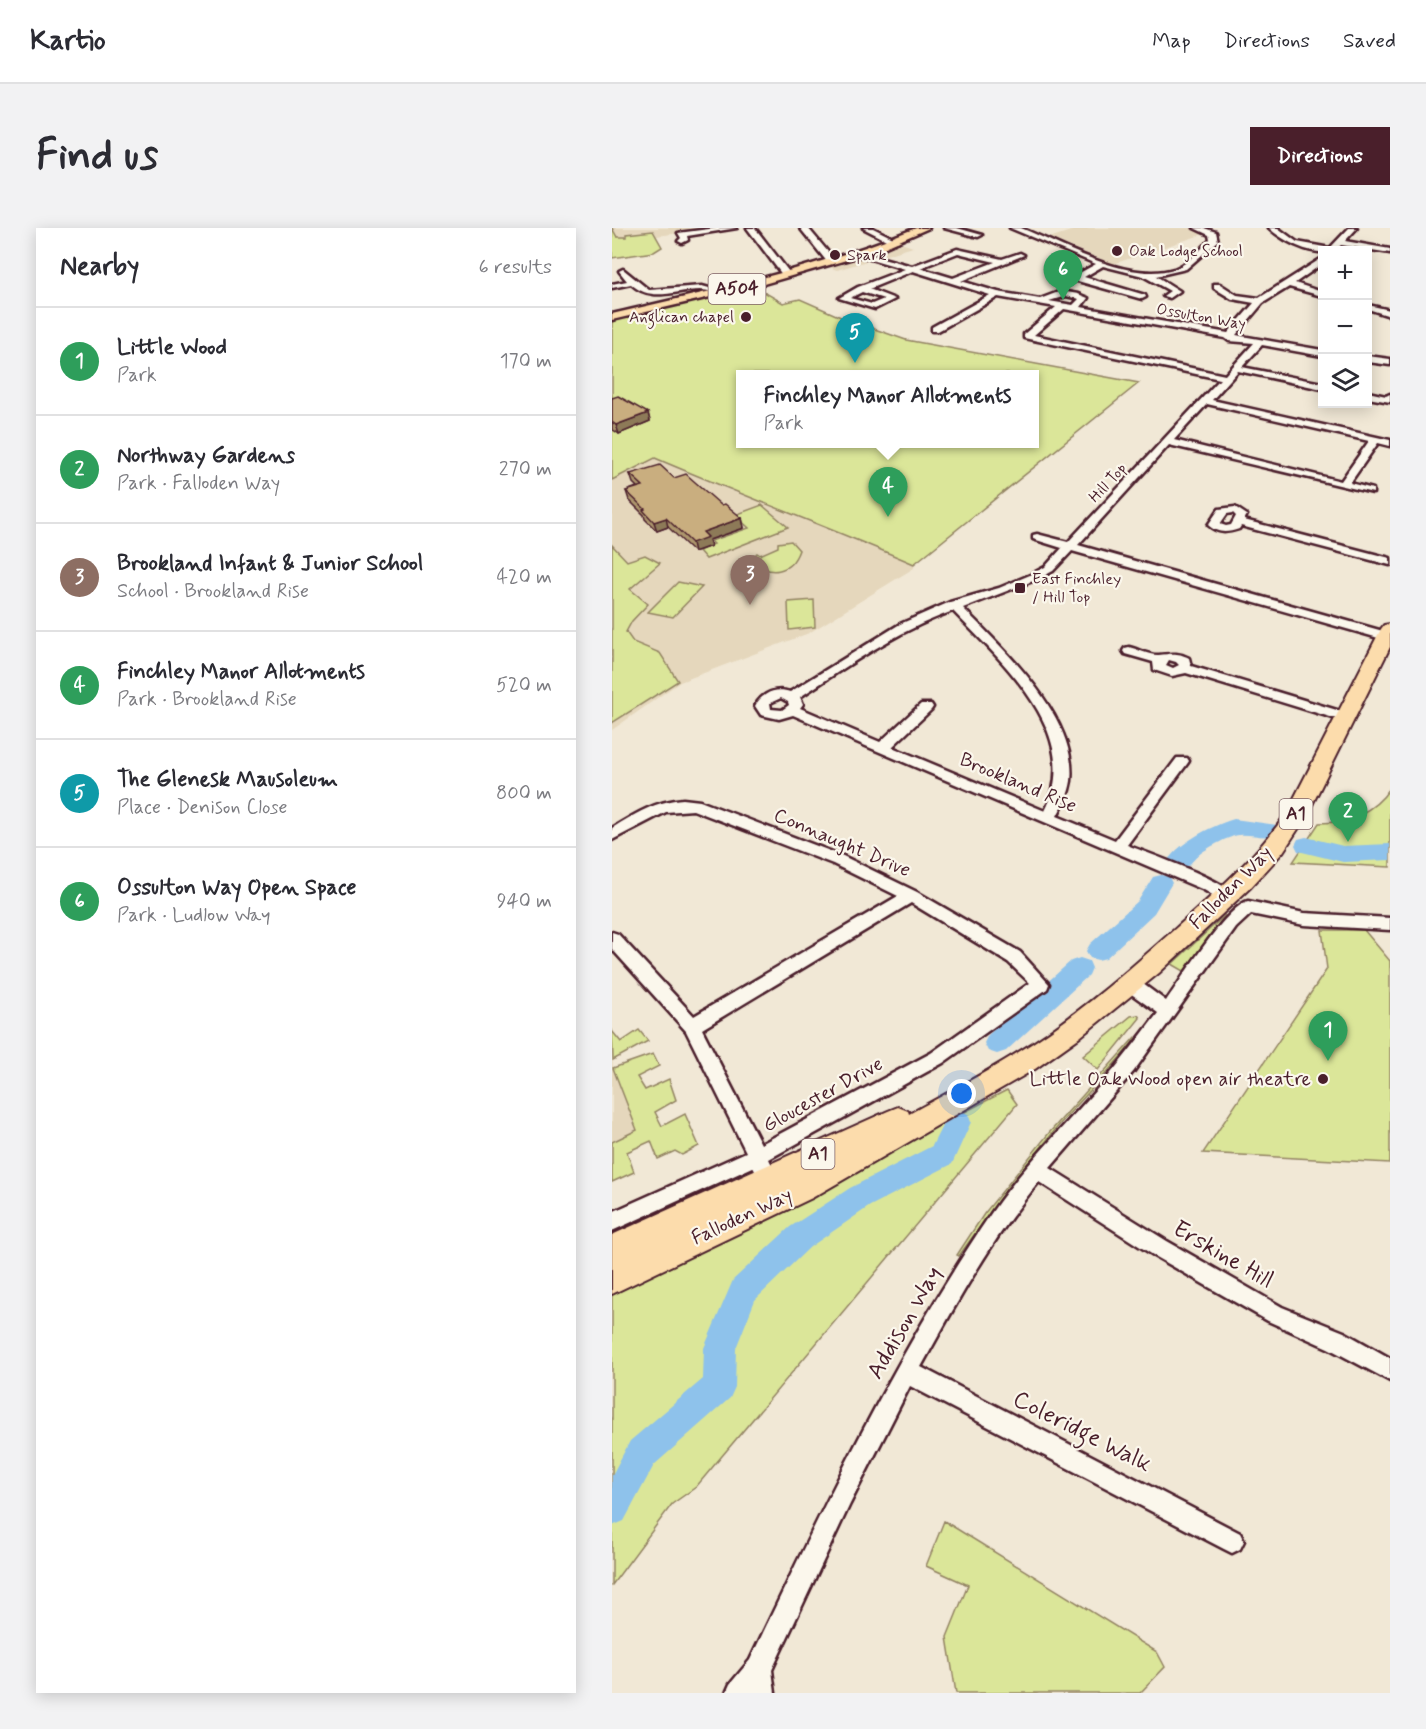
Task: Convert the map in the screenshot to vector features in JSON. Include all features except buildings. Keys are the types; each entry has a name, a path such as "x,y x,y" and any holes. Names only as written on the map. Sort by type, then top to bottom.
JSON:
{"highway":[{"name":"Falloden Way","path":"612,1250 1026,1061 1071,1030 1237,901 1291,822 1388,633"},
{"name":"Falloden Way","path":"612,1279 767,1178"}],"main road":[{"name":"A504","path":"612,317 723,293 860,253 896,241 924,228"}],"street":[{"path":"682,241 685,238 681,234 733,228"},
{"path":"750,228 786,274"},
{"path":"804,228 831,261"},
{"path":"867,228 896,241"},
{"path":"948,228 978,235"},
{"path":"1014,228 1103,263 1146,274 1179,269 1203,252 1215,237 1198,228"},
{"path":"1274,228 1295,244 1318,248"},
{"path":"1334,246 1353,228"},
{"path":"1339,242 1390,251"},
{"path":"861,290 891,299 872,307 843,298 909,268 957,250 1000,261"},
{"name":"Ossulton Way","path":"860,253 997,294 1229,338 1318,352"},
{"path":"953,281 1020,255"},
{"path":"884,262 900,256"},
{"path":"1103,263 1077,278 1142,297"},
{"path":"1229,338 1260,301 1318,264"},
{"path":"634,269 619,270 644,291 654,294 700,288 723,293"},
{"path":"1146,274 1176,291 1167,296"},
{"path":"700,288 710,281"},
{"path":"612,286 631,282"},
{"path":"1289,284 1318,293"},
{"path":"1217,286 1235,297 1260,301"},
{"name":"Ossulton Way","path":"1041,303 1051,294 1056,293 1084,298 1074,309"},
{"path":"935,328 997,294"},
{"path":"1062,306 1027,336 1228,378"},
{"path":"1372,308 1390,313"},
{"name":"Hill Top","path":"954,605 1037,576 1049,569 1259,343"},
{"path":"1372,360 1390,362"},
{"path":"1236,368 1318,385"},
{"path":"1372,396 1389,399 1390,397"},
{"path":"1205,401 1390,443"},
{"path":"1344,485 1376,440"},
{"path":"1168,442 1369,491"},
{"path":"1238,522 1390,562"},
{"path":"1036,537 1388,633"},
{"path":"954,605 1005,659 1038,700 1053,726 1061,751 1064,775 1060,796 1049,818"},
{"name":"Brookland Rise","path":"954,605 899,630 792,703 882,748 1049,818 1237,901 1304,919 1390,924"},
{"path":"1129,651 1160,660 1168,656 1180,658 1184,661 1184,668 1345,717"},
{"path":"882,748 926,707"},
{"path":"1117,848 1182,761"},
{"name":"Connaught Drive","path":"612,836 663,806 679,802 695,805 838,860 911,896 1014,957 1041,984"},
{"path":"692,1026 911,896"},
{"name":"Addison Way","path":"739,1693 761,1681 845,1488 907,1372 968,1266 1002,1214 1113,1083 1168,1011 1230,924 1237,901"},
{"path":"612,938 692,1026 767,1178"},
{"path":"1129,983 1168,1011"},
{"name":"Gloucester Drive","path":"612,1222 767,1178 1041,984"},
{"name":"Erskine Hill","path":"1038,1170 1160,1248 1265,1308 1336,1340 1390,1370"},
{"name":"Coleridge Walk","path":"907,1372 1232,1540"}],"shaded area":[{"path":"612,228 719,228 657,236 662,247 654,252 612,258"},
{"name":"Oak Lodge School","path":"1080,228 1190,228 1204,234 1113,264 1049,238"},
{"path":"895,241 913,247 837,270 822,264"},
{"path":"655,458 734,492 814,521 914,564 914,568 809,633 680,682 612,730 612,480"},
{"path":"612,1054 613,1068 637,1131 612,1142"}],"green space":[{"path":"612,228 617,237 653,231 662,247 654,252 612,258"},
{"path":"755,287 783,303 800,299 843,318 906,340 1139,383 914,564 655,458 612,480 612,320"},
{"path":"762,505 788,527 706,559 699,551 714,544 711,541 749,528 735,515"},
{"path":"791,541 799,550 791,564 785,568 772,571 751,559 757,553 760,555 778,547 778,543"},
{"path":"612,545 627,561 645,555 660,563 630,589 648,604 632,621 626,632 633,642 660,653 678,681 612,723"},
{"path":"678,582 702,587 673,617 648,612"},
{"path":"814,600 815,627 789,630 788,602"},
{"path":"1390,788 1390,867 1293,862 1319,823 1340,821 1359,815 1376,804"},
{"path":"1225,915 1184,971 1172,964"},
{"path":"1322,930 1364,930 1390,961 1390,1163 1203,1153 1327,969"},
{"path":"1138,1015 1140,1018 1098,1070 1083,1056 1131,1016"},
{"path":"639,1030 648,1041 613,1060 612,1031 621,1042"},
{"path":"1135,1037 1118,1060 1060,1124 959,1256 957,1255 984,1214 1049,1133"},
{"path":"653,1054 659,1066 637,1077 645,1090 669,1079 676,1100 655,1112 662,1126 685,1114 699,1146 682,1155 675,1151 658,1159 651,1141 627,1152 634,1172 612,1182 612,1142 637,1130 613,1068"},
{"path":"1007,1090 1017,1104 696,1487 672,1504 612,1585 612,1290 788,1204"},
{"path":"944,1521 1157,1652 1165,1667 1140,1693 956,1693 947,1637 968,1585 926,1566"}],"waterway":[{"path":"1175,866 1193,848 1234,827 1269,830"},
{"path":"1306,845 1343,854 1390,852"},
{"path":"1098,951 1146,907 1161,883"},
{"path":"997,1043 1080,968"},
{"path":"612,1509 642,1453 719,1387 720,1348 744,1290 800,1237 860,1197 942,1155 958,1122"}],"place":[{"name":"Oak Lodge School","path":"1117,251"},
{"name":"Spark","path":"835,255"},
{"name":"Ossulton Way Open Space","path":"1063,300"},
{"name":"Anglican chapel","path":"746,317"},
{"name":"The Glenesk Mausoleum","path":"855,363"},
{"name":"Finchley Manor Allotments","path":"888,517"},
{"name":"East Finchley / Hill Top","path":"1020,588"},
{"name":"Brookland Infant & Junior School","path":"750,605"},
{"name":"Northway Gardens","path":"1348,842"},
{"name":"Little Wood","path":"1328,1061"},
{"name":"Little Oak Wood open air theatre","path":"1323,1079"}]}
